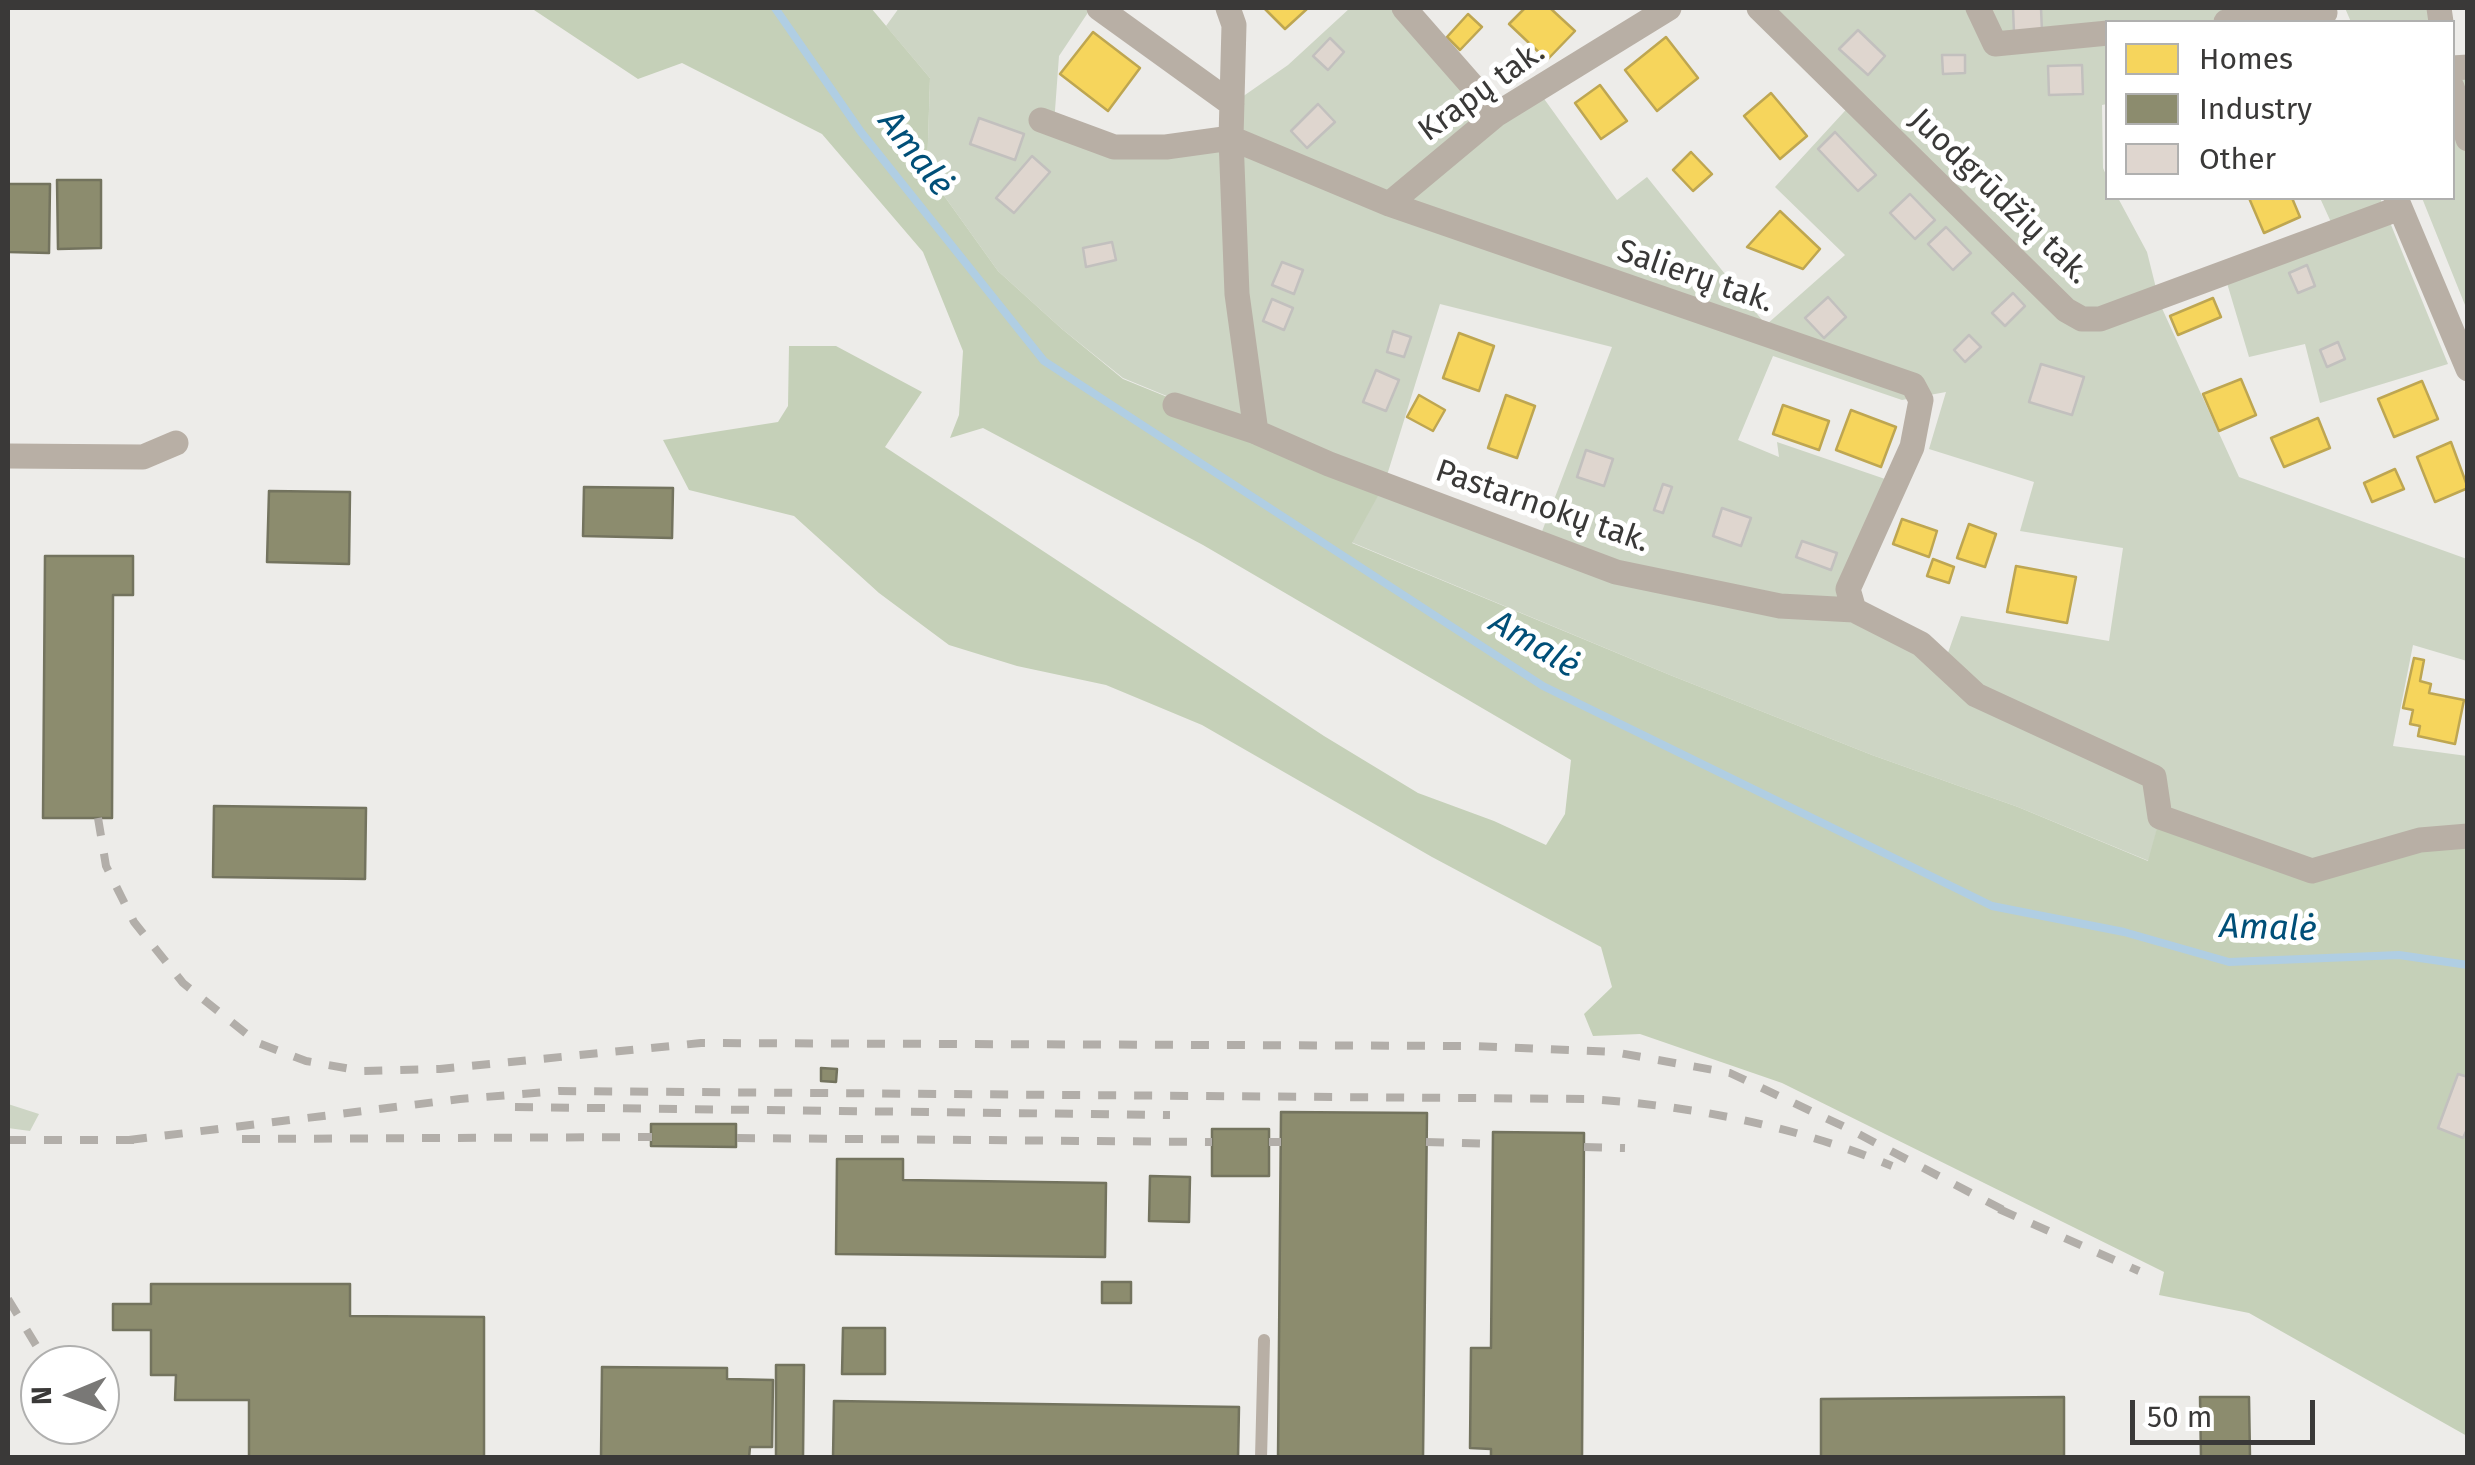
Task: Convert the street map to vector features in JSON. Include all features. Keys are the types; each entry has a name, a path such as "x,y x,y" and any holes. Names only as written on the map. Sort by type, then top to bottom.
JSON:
{"street":[{"path":"1100,8 1232,104"},
{"path":"1228,8 1234,26 1231,138 1237,294 1256,432"},
{"path":"1404,8 1497,114"},
{"name":"Krapų tak.","path":"1388,204 1497,114 1669,8"},
{"name":"Juodgrūdžių tak.","path":"1759,8 2066,310 2082,319 2112,315 2398,203"},
{"path":"1978,8 1995,44 2105,33"},
{"path":"2251,20 2326,14"},
{"path":"2455,97 2468,139"},
{"path":"1042,120 1114,146 1166,146 1231,138"},
{"name":"Salierų tak.","path":"1231,138 1388,204 1913,385 1921,400 1912,447 1848,589 1854,610"},
{"path":"2398,203 2468,369"},
{"name":"Pastarnokų tak.","path":"1175,405 1256,432 1329,464 1616,572 1780,606 1854,610 1920,644 1976,695 2154,778 2160,817 2312,871 2420,840 2468,836"},
{"path":"8,456 143,457 176,443"}],"lane":[{"path":"1260,1458 1264,1340"}],"green space":[{"path":"531,8 871,8 930,78 927,172 998,271 1123,379 1384,485 1352,543 1670,675 1872,755 2018,807 2148,861 2160,817 2312,871 2467,836 2467,1436 2249,1313 2159,1295 2164,1272 1782,1083 1640,1034 1593,1036 1584,1014 1612,987 1601,947 1432,857 1202,725 1106,685 1017,666 949,645 879,593 794,516 689,490 663,440 778,422 788,406 789,346 836,346 922,392 885,447 1324,736 1418,793 1546,845 1565,814 1571,760 1203,545 983,428 950,438 959,415 963,351 923,252 822,134 682,63 638,79"},
{"path":"899,8 1091,8 1059,56 1054,124 1114,147 1231,137 1232,104 1288,65 1350,8 1411,8 1497,114 1537,89 1617,200 1647,177 1766,325 1845,255 1775,187 1854,101 1759,8 2306,8 2311,20 2105,20 2105,200 2119,200 2147,252 2160,304 2239,477 2467,559 2467,661 2413,645 2393,746 2467,756 2467,836 2312,871 2160,818 2149,861 1670,675 1351,542 1383,485 1123,378 998,271 927,172 930,78 886,26","holes":["1440,304 1612,347 1538,542 1384,485","1773,356 1902,400 1946,392 1929,449 2034,482 2020,531 2123,548 2109,641 1961,616 1944,664 1834,608 1888,480 1777,442 1779,457 1738,440"]},
{"path":"2345,8 2429,8 2431,20 2350,20"},
{"path":"2455,72 2467,72 2467,310 2423,200 2455,200"},
{"path":"2321,200 2381,200 2448,364 2320,403 2305,344 2249,357 2224,273 2335,231"},
{"path":"8,1104 39,1114 30,1131 8,1128"}],"building: Homes":[{"path":"1264,8 1308,8 1285,29"},
{"path":"1525,8 1550,8 1575,31 1547,60 1509,24"},
{"path":"1468,14 1482,27 1460,50 1447,37"},
{"path":"1093,32 1140,68 1108,111 1060,74"},
{"path":"1666,37 1698,78 1657,111 1625,70"},
{"path":"1600,85 1627,121 1601,139 1575,103"},
{"path":"1771,93 1807,136 1780,159 1744,116"},
{"path":"1691,152 1712,174 1693,191 1673,170"},
{"path":"2250,200 2293,200 2300,217 2264,233"},
{"path":"1780,211 1820,249 1803,269 1747,247"},
{"path":"2213,298 2221,317 2178,335 2170,316"},
{"path":"1459,333 1494,346 1479,391 1443,378"},
{"path":"2241,379 2256,415 2219,431 2203,394"},
{"path":"2422,381 2438,419 2394,437 2378,399"},
{"path":"1419,395 1445,410 1433,431 1407,417"},
{"path":"1506,395 1535,406 1517,458 1488,448"},
{"path":"1783,405 1829,421 1819,450 1773,434"},
{"path":"1851,410 1896,427 1881,467 1836,450"},
{"path":"2318,418 2330,448 2284,467 2271,438"},
{"path":"2451,442 2468,488 2435,502 2417,457"},
{"path":"2395,469 2404,489 2372,502 2364,483"},
{"path":"1902,519 1937,531 1929,557 1893,544"},
{"path":"1969,524 1996,534 1985,567 1957,558"},
{"path":"1933,559 1954,567 1949,583 1927,576"},
{"path":"2016,566 2076,577 2067,623 2007,612"},
{"path":"2414,658 2424,660 2420,681 2431,684 2429,693 2464,700 2455,744 2418,736 2420,726 2410,724 2413,710 2403,708"}],"building: Industry":[{"path":"57,180 101,180 101,248 58,249"},
{"path":"8,184 50,184 49,253 8,252"},
{"path":"584,487 673,488 672,538 583,536"},
{"path":"269,491 350,492 349,564 267,562"},
{"path":"45,556 133,556 133,595 113,595 112,818 43,818"},
{"path":"214,806 366,808 365,879 213,877"},
{"path":"821,1068 837,1069 836,1082 821,1081"},
{"path":"1281,1112 1427,1113 1423,1458 1278,1458"},
{"path":"651,1124 736,1124 736,1147 651,1146"},
{"path":"1212,1129 1269,1129 1269,1176 1212,1176"},
{"path":"1493,1132 1584,1133 1582,1458 1491,1458 1491,1449 1470,1448 1471,1348 1491,1348"},
{"path":"837,1159 903,1159 903,1180 1106,1183 1105,1257 836,1254"},
{"path":"1150,1176 1190,1177 1189,1222 1149,1221"},
{"path":"1102,1282 1131,1282 1131,1303 1102,1303"},
{"path":"151,1284 350,1284 350,1316 484,1317 484,1458 249,1458 249,1400 175,1400 176,1375 151,1375 151,1330 113,1330 113,1304 151,1304"},
{"path":"843,1328 885,1328 885,1374 842,1374"},
{"path":"776,1365 804,1365 803,1458 776,1458"},
{"path":"602,1367 727,1368 727,1379 773,1380 772,1447 750,1447 749,1458 601,1458"},
{"path":"2064,1397 2064,1458 1821,1458 1821,1399"},
{"path":"2200,1397 2249,1397 2250,1458 2201,1458"},
{"path":"834,1401 1239,1407 1238,1458 833,1458"}],"building: Other":[{"path":"2013,8 2041,8 2042,32 2014,33"},
{"path":"1858,30 1885,56 1868,75 1839,49"},
{"path":"1330,38 1344,52 1328,70 1313,56"},
{"path":"1942,55 1965,55 1965,73 1943,74"},
{"path":"2082,65 2083,94 2049,95 2048,66"},
{"path":"1318,104 1335,122 1307,148 1291,131"},
{"path":"979,118 1024,134 1015,160 970,144"},
{"path":"1835,132 1876,175 1858,191 1818,149"},
{"path":"1032,156 1050,172 1014,213 996,198"},
{"path":"1910,194 1935,220 1915,239 1890,213"},
{"path":"1946,227 1971,253 1953,270 1928,244"},
{"path":"1112,242 1116,260 1086,267 1083,248"},
{"path":"1282,262 1303,270 1294,294 1272,285"},
{"path":"2307,265 2315,286 2298,293 2289,273"},
{"path":"2013,293 2025,306 2005,326 1992,313"},
{"path":"1828,297 1846,317 1824,338 1805,318"},
{"path":"1272,299 1293,308 1284,330 1263,321"},
{"path":"1393,331 1411,337 1404,357 1387,352"},
{"path":"1969,335 1981,347 1965,362 1954,350"},
{"path":"2338,342 2345,359 2327,367 2320,350"},
{"path":"2041,364 2084,377 2072,415 2029,402"},
{"path":"1376,370 1399,380 1386,411 1363,402"},
{"path":"1586,450 1613,459 1604,486 1577,477"},
{"path":"1663,484 1672,487 1663,513 1654,510"},
{"path":"1722,508 1751,518 1741,546 1713,536"},
{"path":"1802,541 1837,553 1831,570 1796,557"},
{"path":"2458,1074 2468,1077 2468,1127 2463,1138 2438,1128"}],"waterway":[{"name":"Amalė","path":"775,8 861,132 1044,361 1543,686 1992,906 2124,932 2229,962 2399,955 2468,965"}],"railway":[{"path":"98,818 106,866 134,922 183,983 258,1043 306,1061 362,1071 440,1069 701,1043 1474,1046 1614,1052 1730,1073 1849,1129 2011,1214"},
{"path":"129,1140 460,1099 559,1091 1589,1099 1744,1120 1819,1140 1892,1166"},
{"path":"515,1107 1170,1115"},
{"path":"242,1139 652,1137"},
{"path":"737,1138 1212,1142"},
{"path":"8,1140 142,1140"},
{"path":"1269,1142 1281,1142"},
{"path":"1426,1142 1493,1144"},
{"path":"1584,1147 1625,1148"},
{"path":"1999,1209 2139,1271"},
{"path":"8,1299 36,1345"},
{"path":"88,1445 94,1458"}]}
